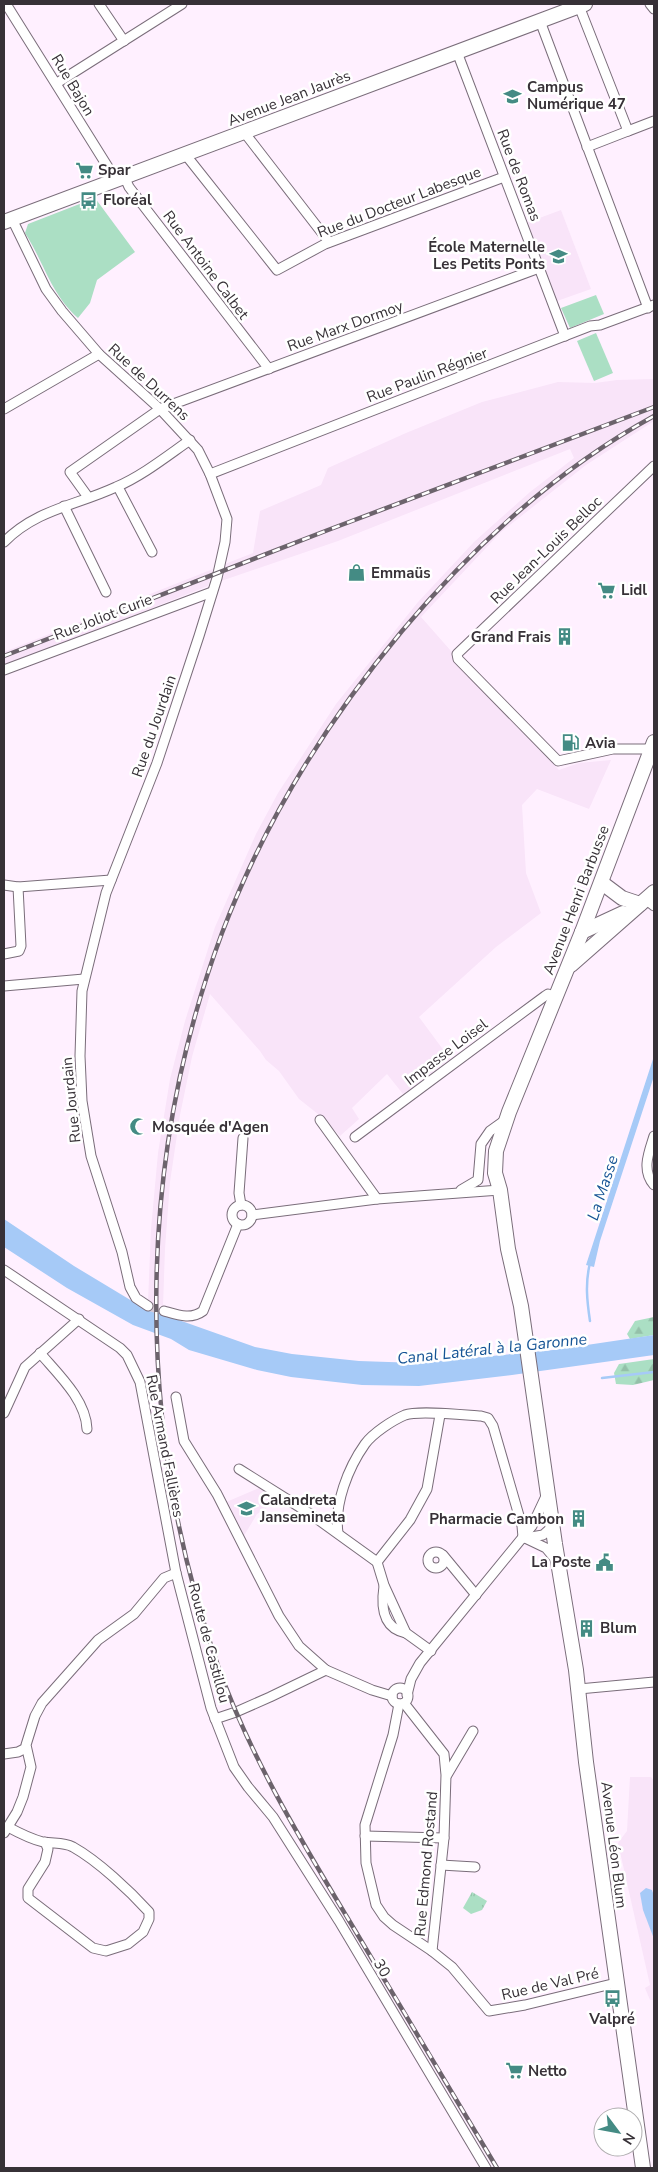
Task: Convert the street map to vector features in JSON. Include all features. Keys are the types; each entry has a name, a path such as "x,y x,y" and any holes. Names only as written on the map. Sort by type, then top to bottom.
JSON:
{"main road":[{"name":"Avenue Jean Jaurès","path":"8,220 582,5"},
{"name":"Avenue Henri Barbusse","path":"534,1395 521,1306 508,1249 500,1190 495,1173 496,1150 522,1077 527,1069 602,882 653,745"},
{"path":"602,882 622,898 646,901"},
{"path":"581,935 646,901"},
{"path":"566,969 646,901"},
{"path":"581,935 600,939"},
{"name":"Avenue Henri Barbusse","path":"500,1190 504,1178 507,1140 528,1079 527,1069"},
{"path":"507,1118 507,1140"},
{"name":"Avenue Léon Blum","path":"534,1395 579,1689 586,1762 643,2168"}],"street":[{"name":"Rue Bajon","path":"6,4 111,172 119,179"},
{"path":"99,4 124,40"},
{"path":"57,83 182,4"},
{"path":"650,4 654,9"},
{"path":"582,5 628,131"},
{"path":"540,21 587,147 651,306"},
{"name":"Rue de Romas","path":"457,52 565,336"},
{"path":"587,147 654,121"},
{"path":"244,132 329,242"},
{"name":"Rue du Docteur Labesque","path":"186,154 277,270 329,242 504,176"},
{"name":"Rue Antoine Calbet","path":"119,179 129,187 269,369"},
{"name":"Rue de Durrens","path":"8,220 46,290 99,354 160,409 190,440 210,474 227,519 225,542 217,578"},
{"name":"Rue Marx Dormoy","path":"88,498 70,472 160,409 539,268"},
{"name":"Rue Paulin Régnier","path":"210,474 565,336 651,306"},
{"path":"4,409 99,354"},
{"path":"4,542 31,520 46,512 118,487 190,440"},
{"name":"Rue Jean-Louis Belloc","path":"653,745 614,749 561,762 558,761 458,659 457,654 654,466"},
{"path":"118,487 152,552"},
{"path":"64,506 106,592"},
{"name":"Rue du Jourdain","path":"111,880 157,763 217,578"},
{"name":"Rue Joliot Curie","path":"4,670 212,592"},
{"path":"4,885 18,887 111,880"},
{"name":"Rue Jourdain","path":"111,880 84,979 79,1036 82,1101 92,1156 122,1252 130,1286 136,1298 148,1306"},
{"path":"4,954 19,951 21,946 18,887"},
{"path":"4,986 84,979"},
{"name":"Impasse Loisel","path":"355,1137 545,996 548,994 556,997"},
{"path":"455,1192 474,1184 478,1180 482,1144 490,1131 507,1118"},
{"path":"320,1120 377,1199"},
{"path":"654,1136 646,1165 654,1185"},
{"path":"241,1205 239,1193 242,1138"},
{"path":"252,1215 377,1199 500,1190"},
{"path":"241,1205 249,1207 252,1215 249,1222 243,1225 238,1224 233,1218 233,1211 237,1206 241,1205"},
{"path":"164,1311 190,1316 197,1315 203,1311 231,1237 238,1224"},
{"name":"Rue Armand Fallières","path":"4,1270 120,1348 127,1355 137,1373 176,1573"},
{"path":"4,1413 23,1369 79,1320"},
{"path":"40,1353 76,1397 87,1422 87,1429"},
{"path":"176,1397 184,1441 216,1494 279,1616 299,1646 326,1670 372,1690 394,1693 403,1689 404,1700 444,1754 460,1753"},
{"path":"338,1533 336,1522 338,1504 350,1472 366,1443 383,1428 406,1414 420,1412 488,1418 493,1426 524,1537"},
{"path":"377,1562 410,1520 427,1489 440,1415"},
{"path":"239,1470 338,1533 377,1562 384,1585 406,1634"},
{"path":"404,1700 395,1702 394,1693 431,1651 524,1537 532,1526 548,1492"},
{"path":"532,1526 553,1526"},
{"path":"524,1537 543,1535 553,1526"},
{"path":"524,1537 546,1548 559,1564"},
{"path":"443,1554 476,1595"},
{"path":"45,1842 48,1849 45,1862 28,1890 28,1898 93,1948 106,1951 128,1944 143,1932 149,1919 149,1912 136,1898 73,1847 57,1841 45,1842 6,1830 17,1812 31,1767 26,1748 35,1716 52,1692 98,1640 134,1614 164,1578 176,1573"},
{"name":"Route de Castillou","path":"176,1573 215,1719 234,1767 248,1787"},
{"path":"384,1585 382,1597 385,1618 388,1623 431,1651"},
{"path":"420,1664 411,1679 365,1825 366,1863 380,1911 393,1925 432,1951"},
{"path":"215,1719 244,1709 326,1670"},
{"path":"579,1689 654,1682"},
{"path":"446,1775 473,1731"},
{"path":"4,1754 18,1752 26,1748"},
{"name":"Rue Edmond Rostand","path":"432,1951 444,1838 446,1775 444,1754"},
{"name":"30","path":"248,1787 273,1817 334,1913 486,2168"},
{"path":"365,1836 444,1838"},
{"path":"441,1865 474,1867"},
{"name":"Rue de Val Pré","path":"432,1951 452,1967 489,2011 525,2005 616,1983"}],"shaded area":[{"name":"École Maternelle Les Petits Ponts","path":"561,210 591,289 557,301 526,223"},
{"path":"654,379 654,421 586,465 501,532 421,617 451,651 454,662 559,770 579,763 611,760 589,809 537,789 522,805 526,873 541,913 496,947 419,1017 450,1059 403,1094 387,1074 352,1108 359,1119 340,1136 323,1118 299,1099 279,1071 266,1060 210,994 192,1057 180,1115 170,1182 163,1306 148,1302 151,1229 158,1153 170,1079 185,1021 215,927 256,834 278,793 336,704 418,602 474,542 530,492 574,458 570,449 338,541 221,581 225,564 253,553 260,511 321,485 328,468 406,433 482,402 558,382 595,383 617,380"},
{"path":"213,569 208,586 4,666 4,652"},
{"name":"Calandreta Jansemineta","path":"259,1488 278,1501 257,1514 242,1539 224,1503"},
{"path":"630,1777 651,1777 654,1781 654,2000 650,2000 645,1988 650,1985 618,1843 627,1831"}],"green space":[{"path":"95,198 135,252 97,280 90,303 78,318 68,308 54,288 25,233 28,224"},
{"path":"596,295 604,314 570,328 561,308"},
{"path":"596,333 613,373 594,381 577,341"},
{"path":"654,1317 654,1335 630,1339 627,1334 635,1321"},
{"path":"654,1359 654,1380 633,1385 616,1384 614,1373 619,1364"},
{"path":"472,1892 487,1901 482,1910 471,1914 463,1908"}],"water":[{"path":"654,1056 654,1076 600,1241 594,1267 586,1265"},
{"path":"4,1219 74,1266 142,1307 255,1347 292,1354 359,1361 418,1363 553,1350 654,1335 654,1355 419,1386 362,1385 291,1377 257,1370 189,1350 171,1339 133,1325 67,1288 4,1247"},
{"path":"646,1888 652,1890 654,1896 654,1939 643,1910 640,1893"}],"waterway":[{"name":"La Masse","path":"590,1263 587,1292 590,1321"},
{"path":"602,1378 654,1372"}],"tunnel":[{"path":"148,1306 164,1311"}],"railway":[{"path":"4,656 328,530 654,407"},
{"path":"497,2168 293,1826 244,1731 218,1666 191,1577 171,1485 160,1392 156,1299 161,1205 173,1113 193,1022 222,933 257,852 278,812 323,737 374,665 402,631 429,599 488,539 550,485 583,460 654,416"}],"place":[{"name":"Campus Numérique 47","path":"513,96"},
{"name":"Spar","path":"84,170"},
{"name":"Floréal","path":"89,200"},
{"name":"École Maternelle Les Petits Ponts","path":"559,256"},
{"name":"Emmaüs","path":"357,573"},
{"name":"Lidl","path":"607,590"},
{"name":"Grand Frais","path":"565,637"},
{"name":"Avia","path":"571,743"},
{"name":"Mosquée d'Agen","path":"138,1127"},
{"name":"Calandreta Jansemineta","path":"246,1509"},
{"name":"Pharmacie Cambon","path":"578,1519"},
{"name":"La Poste","path":"605,1562"},
{"name":"Blum","path":"586,1628"},
{"name":"Valpré","path":"612,1998"},
{"name":"Netto","path":"514,2071"}],"water label":[{"name":"Canal Latéral à la Garonne","path":"492,1349"}]}
